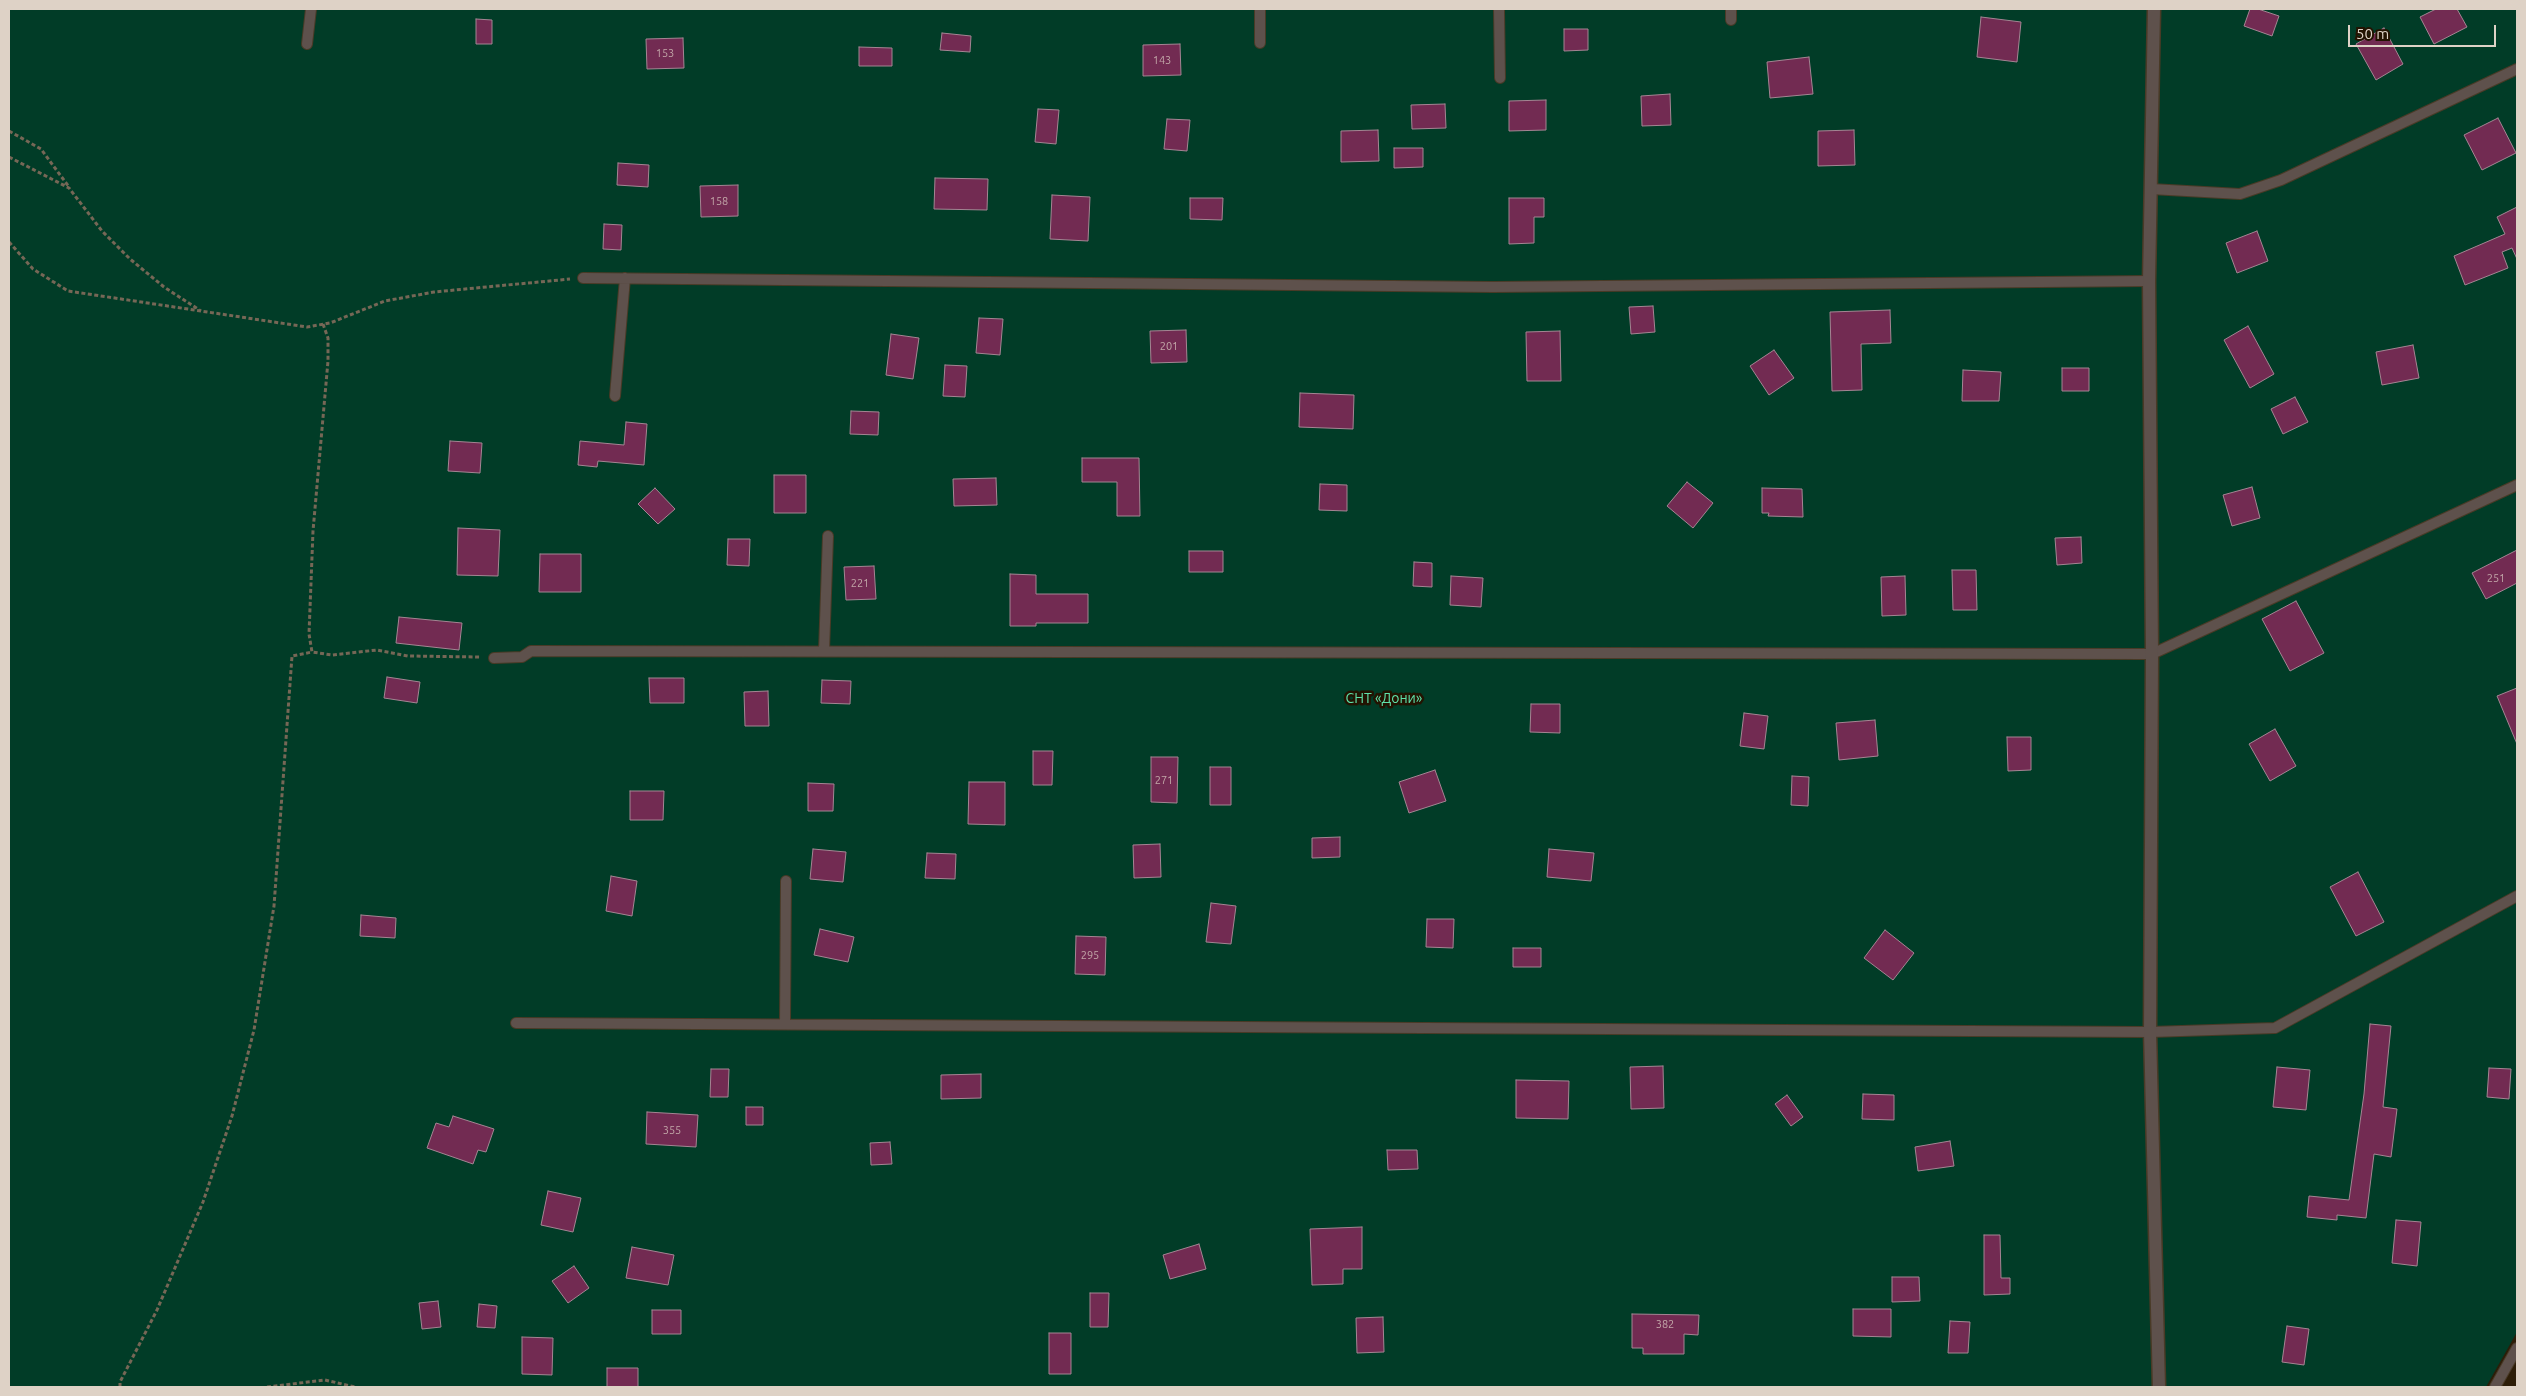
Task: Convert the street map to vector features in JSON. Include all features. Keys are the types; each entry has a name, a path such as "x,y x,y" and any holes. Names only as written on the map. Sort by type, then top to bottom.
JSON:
{"street":[{"path":"2154,9 2150,281 2152,654 2150,1032 2159,1387"}],"lane":[{"path":"307,44 311,9"},
{"path":"1260,9 1260,43"},
{"path":"1499,9 1500,78"},
{"path":"1731,9 1731,20"},
{"path":"2151,189 2240,194 2281,180 2517,70"},
{"path":"583,278 1483,287 2150,281"},
{"path":"614,396 625,278"},
{"path":"494,658 522,657 531,651 2152,654 2517,485"},
{"path":"824,651 828,536"},
{"path":"785,1024 786,881"},
{"path":"516,1023 2150,1032 2275,1028 2517,896"},
{"path":"2495,1387 2517,1348"}],"path":[{"path":"9,131 41,149 102,230 130,259 164,287 202,312"},
{"path":"9,157 70,188"},
{"path":"9,242 33,269 68,291 307,327 323,324 385,301 434,292 583,278"},
{"path":"312,652 309,634 313,530 328,362 328,338 323,324"},
{"path":"120,1387 120,1382 157,1310 202,1202 232,1116 254,1030 274,906 292,656 312,652 332,655 377,650 408,656 494,658"},
{"path":"267,1387 325,1380 356,1387"}],"green space":[{"name":"СНТ «Дони»","path":"9,9 2517,9 2517,1332 2486,1387 9,1387"}],"building":[{"path":"2250,9 2258,9 2279,16 2272,36 2244,26"},
{"path":"2436,9 2457,9 2467,27 2434,44 2420,17"},
{"path":"1981,17 2021,22 2017,62 1977,57"},
{"path":"476,19 492,20 492,44 476,44"},
{"path":"2384,28 2403,64 2376,80 2356,44"},
{"path":"1564,29 1588,29 1588,50 1564,51"},
{"path":"942,33 971,36 970,52 940,50"},
{"path":"683,38 684,68 647,69 646,39"},
{"path":"1180,44 1181,75 1143,76 1143,45"},
{"path":"859,47 892,48 892,66 859,66"},
{"path":"1809,57 1813,94 1770,98 1767,62"},
{"path":"1670,94 1671,125 1642,126 1641,96"},
{"path":"1546,100 1546,130 1509,131 1509,101"},
{"path":"1445,104 1446,128 1412,129 1411,105"},
{"path":"1038,109 1059,110 1056,144 1035,142"},
{"path":"2498,118 2516,153 2482,170 2464,135"},
{"path":"1167,119 1190,120 1187,151 1164,149"},
{"path":"1378,130 1379,161 1341,162 1341,131"},
{"path":"1854,130 1855,165 1818,166 1818,131"},
{"path":"1394,148 1423,148 1423,167 1394,168"},
{"path":"618,163 649,165 648,187 617,185"},
{"path":"935,178 988,179 987,210 934,209"},
{"path":"738,185 738,216 701,217 700,186"},
{"path":"1052,195 1090,197 1088,241 1050,239"},
{"path":"1190,198 1223,198 1222,220 1190,219"},
{"path":"1509,198 1544,198 1544,217 1534,217 1534,243 1509,244"},
{"path":"2517,207 2517,259 2512,248 2502,252 2508,268 2465,285 2454,256 2505,234 2497,217"},
{"path":"604,224 622,225 621,250 603,249"},
{"path":"2257,231 2268,261 2237,273 2226,243"},
{"path":"1653,306 1655,332 1631,334 1629,307"},
{"path":"1890,310 1891,343 1861,344 1862,390 1832,391 1830,312"},
{"path":"979,318 1003,319 1000,355 976,353"},
{"path":"2248,326 2274,374 2250,388 2224,340"},
{"path":"1186,330 1187,362 1151,363 1150,331"},
{"path":"1560,331 1561,381 1527,381 1526,332"},
{"path":"891,334 919,338 913,379 886,375"},
{"path":"2413,345 2419,378 2382,385 2376,352"},
{"path":"1774,350 1794,378 1769,395 1750,366"},
{"path":"945,365 967,366 965,397 943,396"},
{"path":"2062,368 2089,368 2089,391 2062,391"},
{"path":"1963,370 2001,372 1999,401 1962,401"},
{"path":"1300,393 1354,395 1353,429 1299,427"},
{"path":"2295,397 2308,422 2283,434 2271,409"},
{"path":"851,411 879,412 878,435 850,434"},
{"path":"626,422 647,424 644,465 598,461 597,467 578,465 580,441 624,445"},
{"path":"450,441 482,443 480,473 448,471"},
{"path":"1082,458 1139,458 1140,516 1117,516 1117,482 1082,482"},
{"path":"774,475 806,475 806,513 774,513"},
{"path":"996,478 997,505 954,506 953,479"},
{"path":"1687,482 1713,503 1693,528 1667,506"},
{"path":"1320,484 1347,485 1347,511 1319,510"},
{"path":"2252,487 2260,518 2232,526 2223,495"},
{"path":"655,488 675,509 658,524 638,504"},
{"path":"1762,488 1802,489 1803,517 1768,516 1769,513 1762,513"},
{"path":"458,528 500,530 498,576 457,575"},
{"path":"2081,537 2082,563 2057,565 2055,538"},
{"path":"728,539 750,539 749,566 727,565"},
{"path":"2517,550 2517,583 2486,599 2472,573"},
{"path":"1189,551 1223,551 1223,572 1189,572"},
{"path":"540,554 581,554 581,592 539,592"},
{"path":"1414,562 1432,563 1432,587 1413,586"},
{"path":"874,566 876,599 846,600 844,567"},
{"path":"1952,570 1976,570 1977,610 1953,610"},
{"path":"1010,574 1036,575 1036,594 1088,594 1088,623 1036,623 1036,626 1010,626"},
{"path":"1451,576 1483,578 1481,607 1450,605"},
{"path":"1905,576 1906,615 1882,616 1881,577"},
{"path":"2296,601 2324,653 2290,671 2262,619"},
{"path":"399,617 462,623 459,650 396,643"},
{"path":"387,677 420,682 417,703 384,698"},
{"path":"649,678 684,678 684,703 650,703"},
{"path":"822,680 851,681 850,704 821,703"},
{"path":"2517,688 2517,744 2497,696"},
{"path":"768,691 769,726 745,726 744,692"},
{"path":"1531,704 1560,704 1560,733 1530,732"},
{"path":"1744,713 1768,716 1764,749 1740,746"},
{"path":"1875,720 1878,756 1839,760 1836,723"},
{"path":"2275,729 2296,766 2270,781 2249,744"},
{"path":"2007,737 2031,737 2031,770 2008,771"},
{"path":"1033,751 1053,751 1052,785 1033,785"},
{"path":"1151,757 1178,757 1177,803 1151,802"},
{"path":"1210,767 1231,767 1231,805 1210,805"},
{"path":"1435,770 1446,801 1409,813 1399,782"},
{"path":"1792,776 1809,777 1808,806 1791,805"},
{"path":"969,782 1005,782 1005,825 968,824"},
{"path":"808,783 834,784 833,811 808,811"},
{"path":"630,791 664,791 663,820 630,820"},
{"path":"1340,837 1340,857 1312,858 1312,838"},
{"path":"1160,844 1161,877 1134,878 1133,845"},
{"path":"813,849 846,852 843,882 810,879"},
{"path":"1549,849 1594,853 1591,881 1547,877"},
{"path":"927,853 956,854 955,879 925,878"},
{"path":"2358,872 2384,922 2356,936 2330,887"},
{"path":"611,876 637,881 632,916 606,911"},
{"path":"1211,903 1236,906 1231,944 1206,942"},
{"path":"361,915 396,918 395,938 360,936"},
{"path":"1427,919 1454,919 1453,948 1426,947"},
{"path":"820,929 854,937 848,962 814,955"},
{"path":"1885,930 1914,953 1893,980 1864,958"},
{"path":"1076,936 1106,937 1105,975 1075,974"},
{"path":"1513,948 1541,948 1541,967 1513,967"},
{"path":"2370,1024 2391,1026 2383,1107 2397,1109 2391,1157 2374,1154 2366,1218 2337,1215 2337,1220 2307,1217 2309,1196 2349,1200 2364,1094"},
{"path":"1663,1066 1664,1108 1631,1109 1630,1067"},
{"path":"2277,1067 2310,1070 2306,1110 2273,1107"},
{"path":"2489,1068 2511,1069 2509,1099 2487,1097"},
{"path":"711,1069 729,1069 728,1097 710,1097"},
{"path":"981,1074 981,1098 941,1099 941,1075"},
{"path":"1516,1080 1569,1081 1568,1119 1516,1118"},
{"path":"1863,1094 1894,1095 1894,1120 1862,1119"},
{"path":"1787,1095 1803,1117 1791,1126 1775,1104"},
{"path":"746,1107 763,1107 763,1125 746,1125"},
{"path":"647,1112 698,1115 696,1147 646,1144"},
{"path":"453,1116 494,1129 486,1152 478,1150 473,1164 427,1148 436,1123 449,1127"},
{"path":"1950,1141 1954,1166 1918,1171 1915,1147"},
{"path":"890,1142 892,1164 871,1165 870,1143"},
{"path":"1387,1150 1417,1150 1418,1169 1388,1170"},
{"path":"548,1191 581,1198 573,1232 541,1225"},
{"path":"2396,1220 2421,1222 2417,1266 2392,1263"},
{"path":"1362,1227 1362,1269 1343,1269 1343,1284 1312,1285 1310,1229"},
{"path":"1984,1235 2000,1235 2001,1278 2010,1278 2010,1294 1984,1295"},
{"path":"1199,1244 1206,1269 1170,1279 1163,1255"},
{"path":"632,1247 674,1255 668,1285 626,1278"},
{"path":"574,1266 589,1288 568,1303 552,1281"},
{"path":"1892,1277 1919,1277 1920,1301 1892,1302"},
{"path":"1090,1293 1109,1293 1108,1327 1090,1327"},
{"path":"438,1301 441,1327 422,1329 419,1303"},
{"path":"479,1304 497,1306 495,1328 477,1327"},
{"path":"1853,1309 1891,1309 1891,1337 1853,1336"},
{"path":"652,1310 681,1310 681,1334 652,1334"},
{"path":"1632,1314 1699,1315 1698,1335 1684,1334 1684,1354 1643,1354 1643,1348 1632,1348"},
{"path":"1383,1317 1384,1352 1357,1353 1356,1318"},
{"path":"1950,1321 1970,1322 1968,1353 1948,1353"},
{"path":"2287,1326 2309,1329 2304,1365 2282,1362"},
{"path":"1049,1333 1071,1333 1071,1374 1049,1374"},
{"path":"522,1337 553,1338 552,1375 522,1374"},
{"path":"607,1368 638,1368 638,1387 607,1387"}]}
